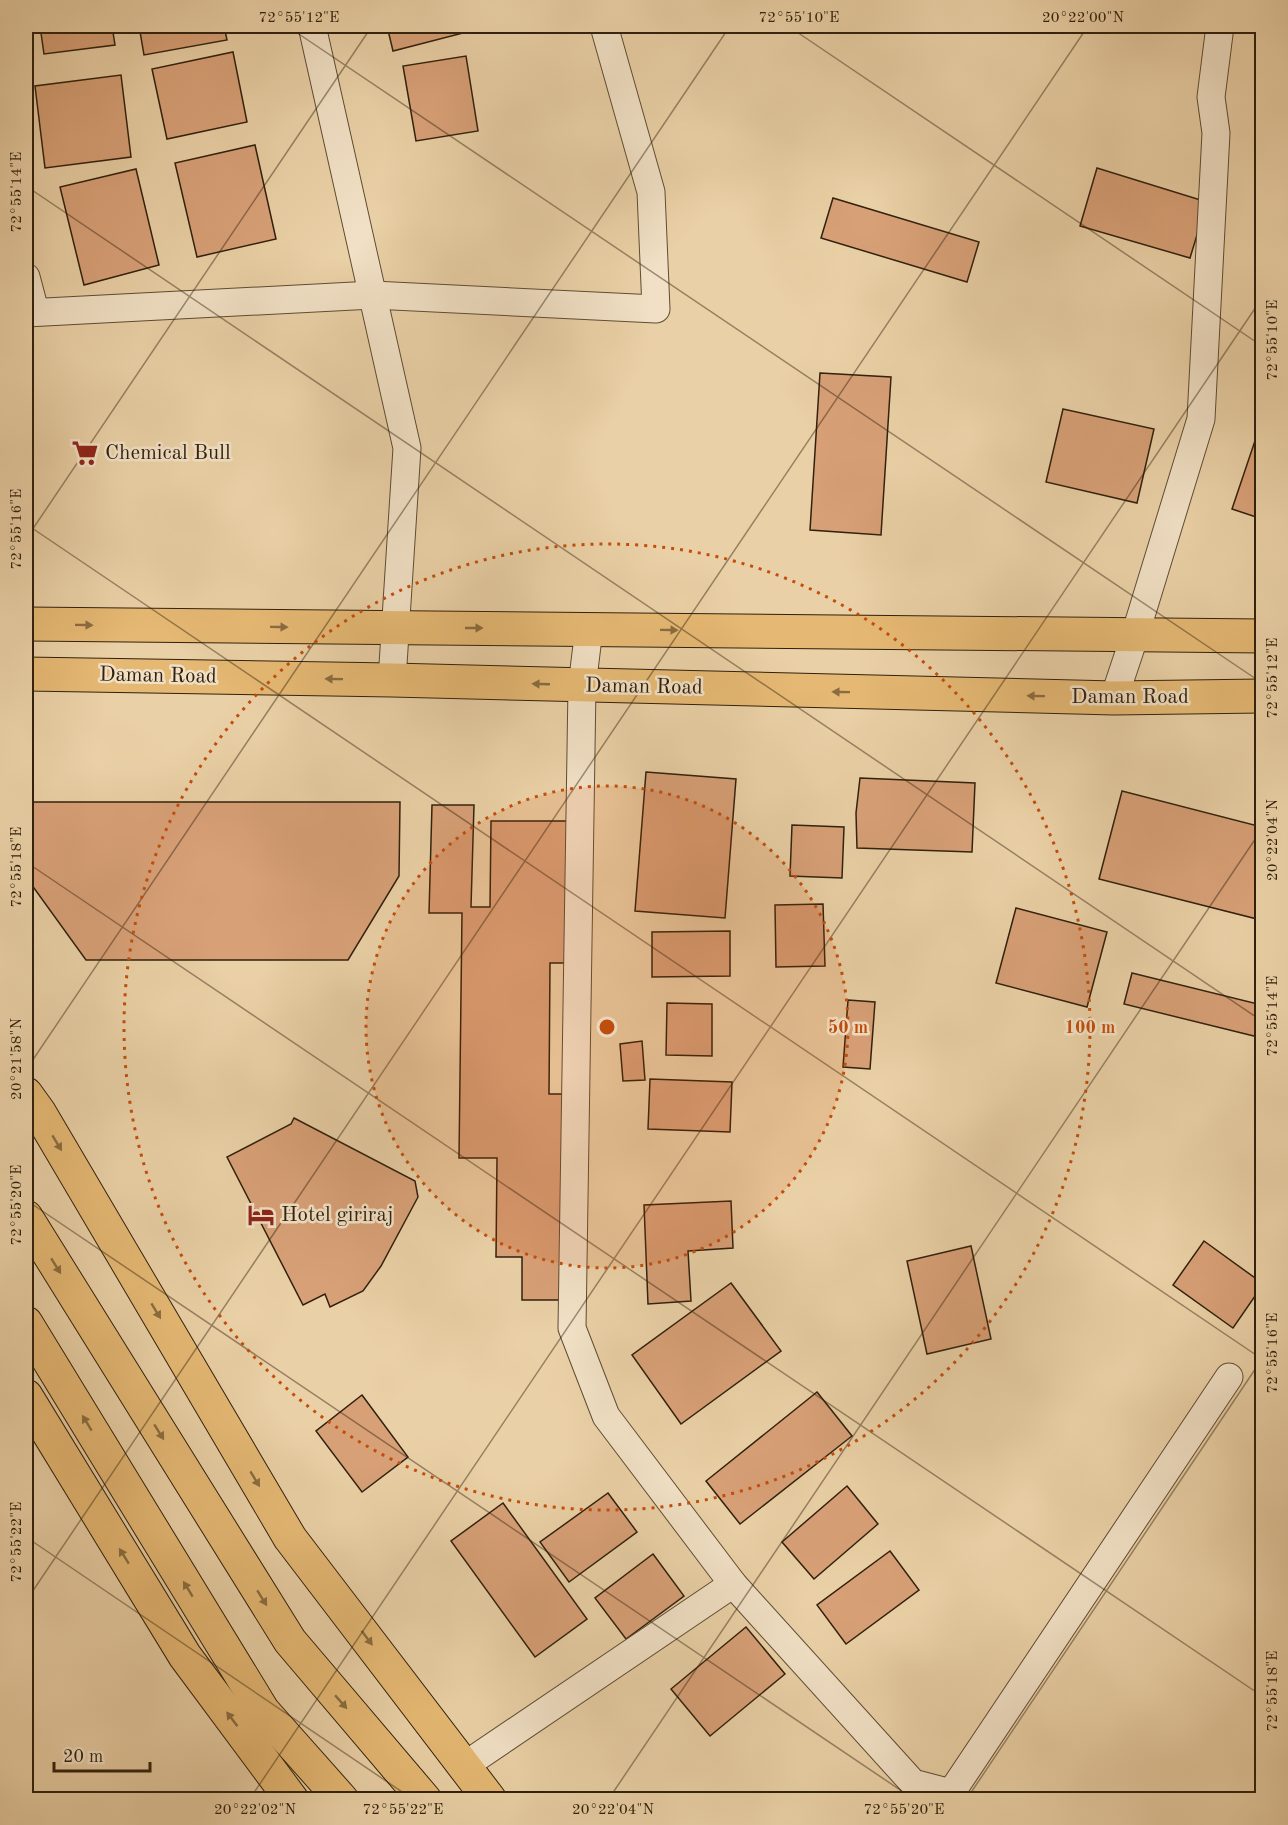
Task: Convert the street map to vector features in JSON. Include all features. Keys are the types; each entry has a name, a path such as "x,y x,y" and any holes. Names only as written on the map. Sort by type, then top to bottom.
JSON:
{"main road":[{"path":"26,624 1263,636"},
{"name":"Daman Road","path":"26,674 392,680 1114,698 1263,696"},
{"path":"26,1094 39,1112 290,1538 490,1800"},
{"path":"26,1217 290,1641 425,1800"},
{"path":"26,1323 263,1711 342,1800"},
{"path":"26,1396 185,1656 292,1800"}],"street":[{"path":"312,26 407,448 392,680"},
{"path":"26,276 30,312 373,295 656,309 651,192 604,26"},
{"path":"1114,698 1201,419 1216,133 1211,97 1221,26"},
{"path":"589,629 582,686 572,1328 606,1416 732,1584 913,1783 951,1793 1229,1377"},
{"path":"464,1766 732,1584"}],"building":[{"path":"40,26 112,26 115,45 44,54"},
{"path":"139,26 224,26 227,40 144,55"},
{"path":"387,26 461,26 463,33 393,51"},
{"path":"233,52 247,122 167,139 152,69"},
{"path":"466,56 478,131 416,141 403,66"},
{"path":"121,75 131,157 45,168 35,86"},
{"path":"255,145 276,239 197,257 175,163"},
{"path":"1097,168 1207,202 1190,258 1080,226"},
{"path":"136,169 159,265 84,285 60,187"},
{"path":"833,198 979,242 967,282 821,238"},
{"path":"820,373 891,377 881,535 810,530"},
{"path":"1063,409 1154,429 1137,503 1046,482"},
{"path":"1262,420 1262,519 1232,509"},
{"path":"646,772 736,779 725,918 635,911"},
{"path":"860,778 975,783 972,852 857,848 856,813"},
{"path":"1122,791 1262,827 1262,897 1257,919 1099,879"},
{"path":"26,802 400,802 399,876 348,960 86,960 26,877"},
{"path":"432,805 474,805 471,907 490,907 491,821 570,821 569,963 550,963 549,1094 567,1094 566,1300 522,1300 522,1257 496,1257 497,1158 459,1158 462,913 429,913"},
{"path":"792,825 844,827 842,878 790,876"},
{"path":"823,904 825,966 776,967 775,905"},
{"path":"1016,908 1107,932 1087,1007 996,983"},
{"path":"730,931 730,976 652,977 652,932"},
{"path":"1132,973 1262,1005 1262,1038 1124,1004"},
{"path":"848,1000 875,1002 870,1069 843,1067"},
{"path":"667,1003 712,1004 712,1056 666,1055"},
{"path":"642,1041 645,1080 623,1081 620,1044"},
{"path":"650,1079 732,1082 730,1132 648,1129"},
{"path":"294,1118 415,1181 418,1197 381,1266 363,1291 330,1307 325,1294 303,1305 227,1157 291,1124"},
{"path":"731,1201 733,1248 688,1251 691,1301 648,1304 644,1205"},
{"path":"1204,1241 1262,1283 1233,1328 1173,1285"},
{"path":"971,1246 991,1339 927,1354 907,1261"},
{"path":"731,1283 781,1351 681,1424 632,1355"},
{"path":"817,1392 852,1436 740,1524 706,1481"},
{"path":"362,1395 408,1457 362,1492 316,1431"},
{"path":"847,1486 878,1524 814,1579 782,1542"},
{"path":"608,1493 637,1532 569,1582 540,1542"},
{"path":"503,1503 587,1619 535,1657 451,1541"},
{"path":"890,1551 919,1590 846,1644 817,1605"},
{"path":"653,1554 684,1596 626,1639 595,1598"},
{"path":"746,1627 785,1674 710,1736 671,1689"}],"place":[{"name":"Chemical Bull","path":"85,453"},
{"name":"Hotel giriraj","path":"261,1215"}]}
